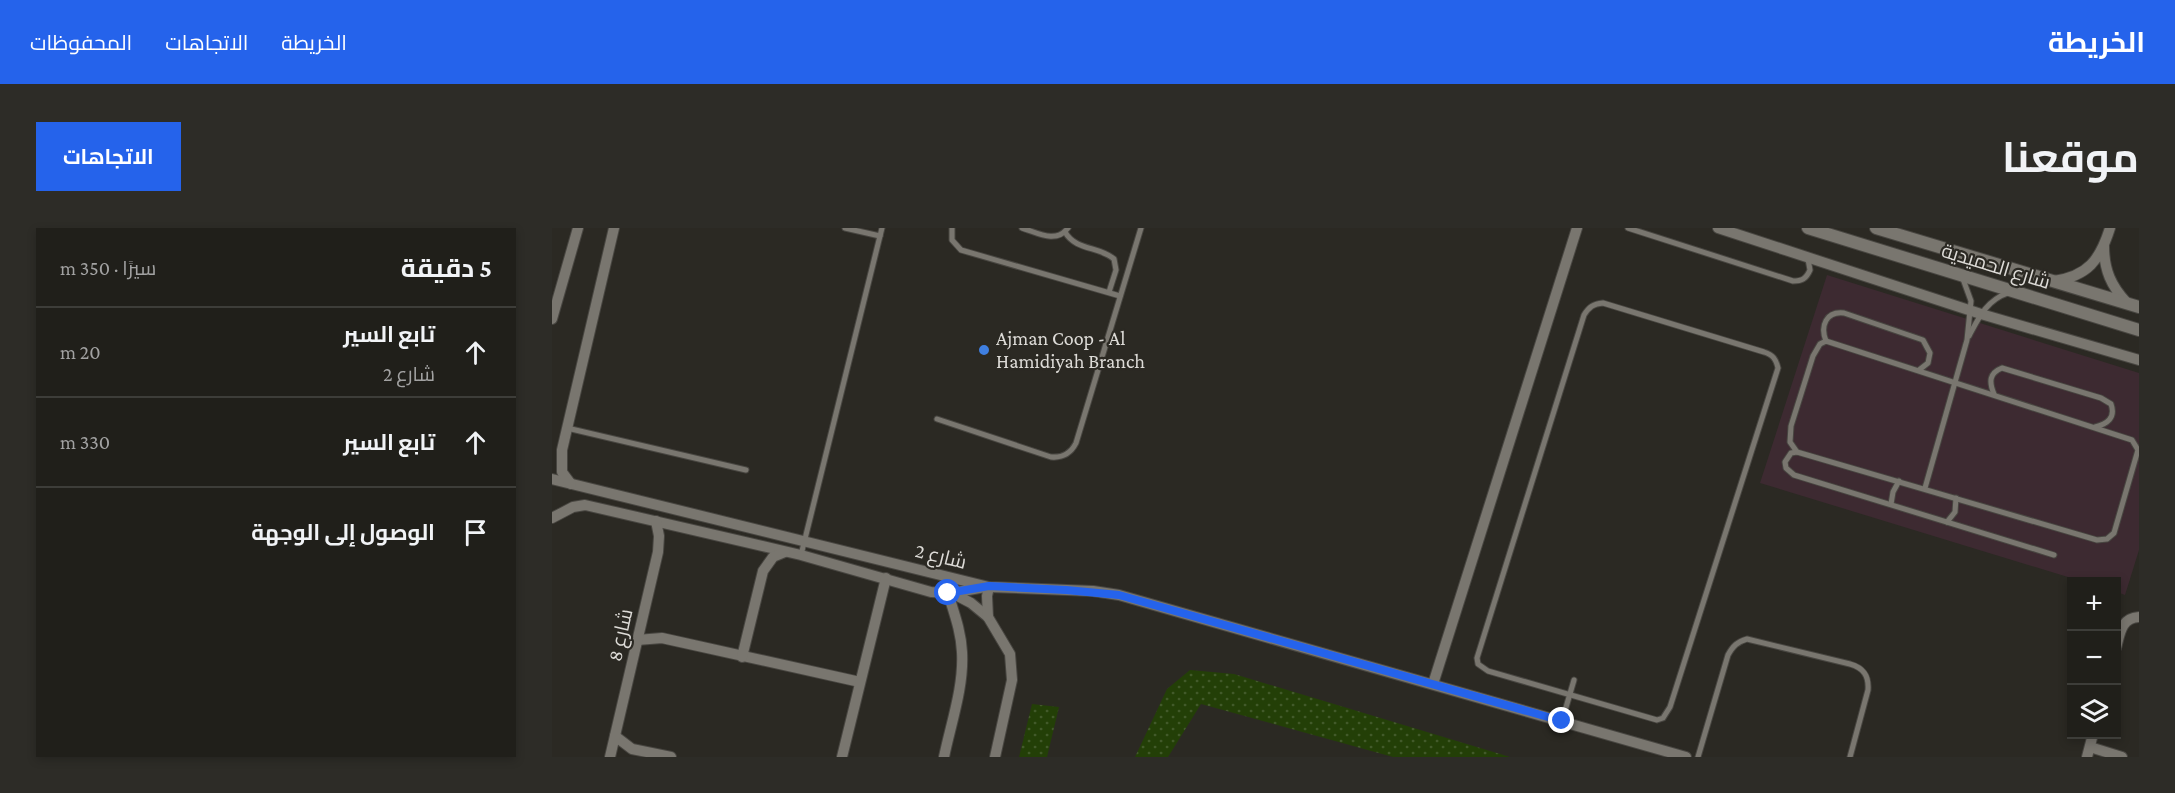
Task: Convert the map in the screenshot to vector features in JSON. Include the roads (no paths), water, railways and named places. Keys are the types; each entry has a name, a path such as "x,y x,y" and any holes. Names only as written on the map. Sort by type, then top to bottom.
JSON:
{"street":[{"path":"552,319 578,228"},
{"path":"571,484 564,477 560,465 614,228"},
{"path":"1433,684 1577,228"},
{"path":"1718,228 1976,312 2139,360"},
{"name":"شارع الحميدية","path":"1808,228 2139,330"},
{"name":"شارع الحميدية","path":"1876,228 2133,305"},
{"path":"1910,228 1920,242"},
{"path":"2054,281 2066,279 2089,267 2104,246 2110,228"},
{"path":"2104,246 2104,259 2111,283 2133,305"},
{"name":"شارع 2","path":"552,479 989,586"},
{"name":"شارع 2","path":"552,518 573,507 585,505 801,555 932,592 950,593 989,586"},
{"name":"شارع 8","path":"610,757 658,552 659,536 656,521"},
{"path":"742,657 763,571 773,557 785,552"},
{"path":"842,757 886,578"},
{"path":"988,617 989,586 1119,595 1686,757"},
{"path":"950,593 971,603 988,617 1010,654 1012,680 994,757"},
{"path":"944,757 960,686 962,664 960,631 950,593"},
{"path":"2121,632 2127,620 2139,617"},
{"path":"2121,639 2127,628 2139,622"},
{"path":"637,640 662,638 860,682"},
{"path":"615,736 632,748 671,757"},
{"path":"2088,752 2122,757"}],"lane":[{"path":"845,228 880,236"},
{"path":"801,555 882,228"},
{"path":"952,228 952,240 961,250 1120,296"},
{"path":"1023,228 1052,237 1066,230 1076,244 1107,254 1114,259 1116,270 1108,292"},
{"path":"937,419 1051,457 1067,454 1076,443 1141,228"},
{"path":"1628,228 1792,281 1800,281 1807,277 1810,262 1806,256"},
{"path":"1925,488 1976,312 1961,275"},
{"path":"1967,340 1976,312 1995,299 2013,292"},
{"path":"1603,303 1771,354 1776,360 1776,376 1668,713 1657,720 1570,694 1488,671 1478,664 1477,658 1588,308 1603,303"},
{"path":"1826,341 1822,330 1826,320 1834,314 1844,313 1923,340 1930,353 1928,363 1919,370"},
{"path":"1826,341 2093,427 2136,444 2138,450 2115,529 2111,537 2097,540 1797,452 1791,453 1785,462 1788,472 1794,475 2054,555"},
{"path":"1797,452 1790,442 1791,426 1815,349 1826,341"},
{"path":"1994,395 1990,381 1992,375 2002,368 2107,400 2113,410 2112,416 2104,425 2093,427"},
{"path":"567,428 746,470"},
{"path":"1891,504 1893,492 1899,481"},
{"path":"1947,522 1955,512 1956,498"},
{"path":"1698,757 1728,656 1732,647 1739,641 1747,639 1850,664 1865,673 1869,681 1868,690 1850,757"},
{"path":"1562,721 1574,680"}],"place":[{"name":"Ajman Coop - Al Hamidiyah Branch","path":"984,350"}]}
